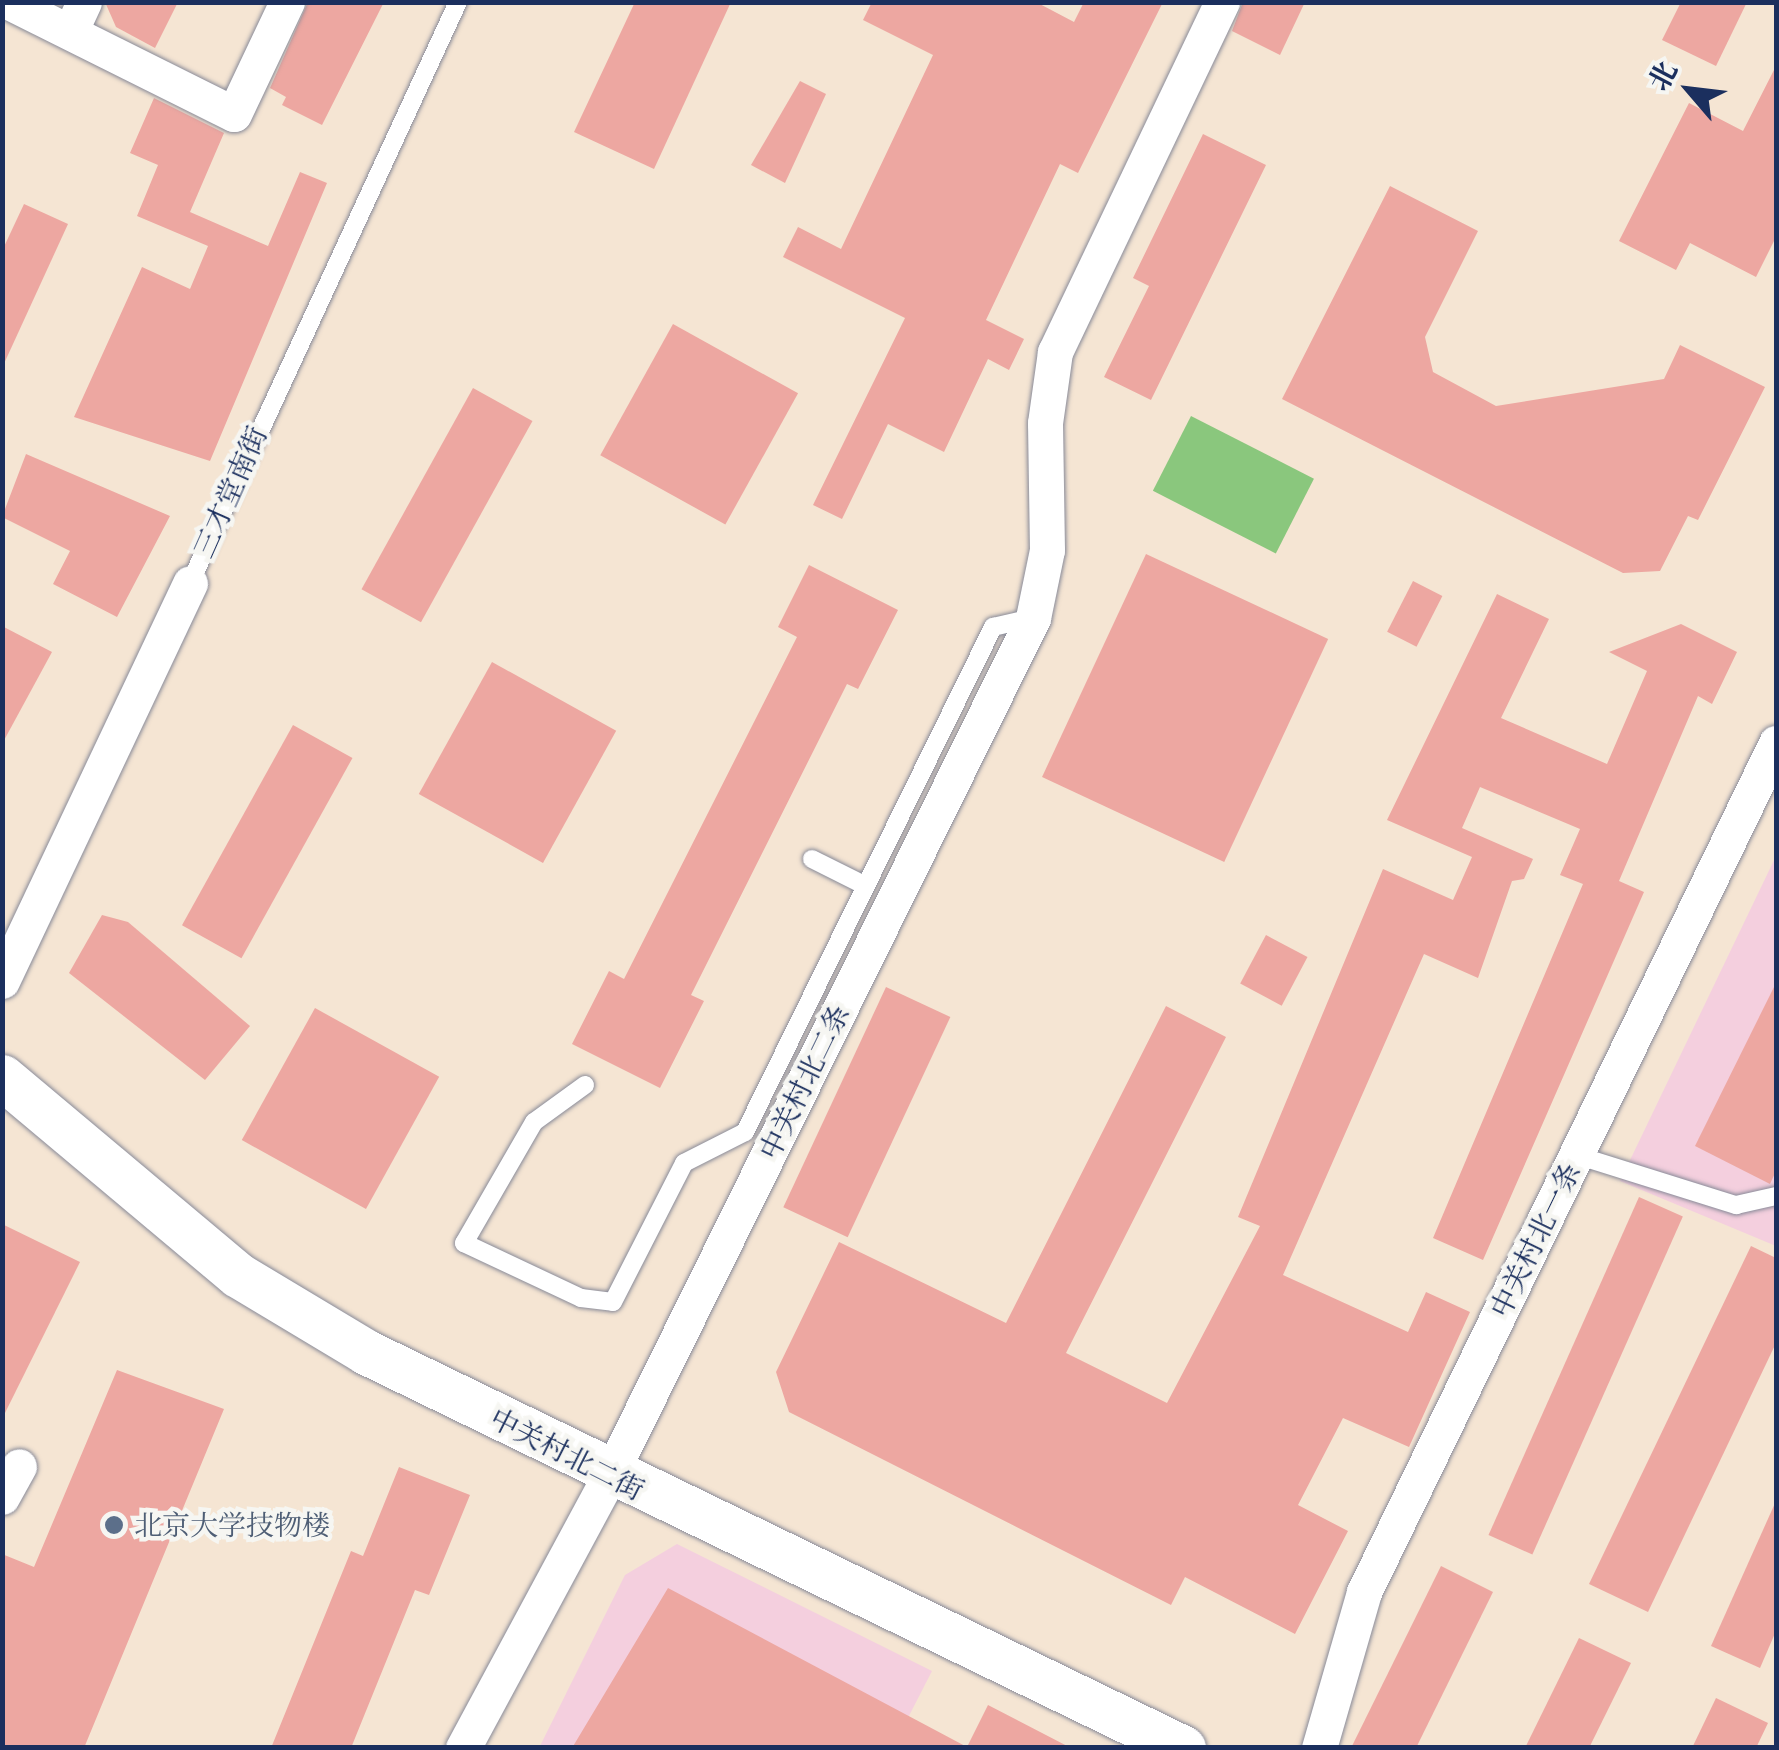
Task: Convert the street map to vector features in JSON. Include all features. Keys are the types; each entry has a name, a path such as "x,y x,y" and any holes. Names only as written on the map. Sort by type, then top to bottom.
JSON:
{"street":[{"path":"9,2 77,17 234,114 287,2"},
{"name":"中关村北二条","path":"463,1748 609,1477 1033,618 1047,550 1048,389 1068,316 1222,2"},
{"name":"三才堂南街","path":"2,982 190,583"},
{"name":"中关村北一条","path":"1319,1748 1364,1592 1576,1155 1768,784 1776,743"},
{"name":"中关村北二街","path":"2,1077 238,1276 609,1477 1183,1748"}],"lane":[{"name":"三才堂南街","path":"190,583 458,2"},
{"path":"584,1084 534,1122 464,1242 581,1298 613,1302 684,1163 745,1132 993,628 1033,618"},
{"path":"812,860 866,886"},
{"path":"1576,1155 1736,1205 1776,1196"}],"shaded area":[{"path":"1776,856 1776,1246 1620,1181"},
{"path":"677,1544 932,1671 893,1747 539,1748 625,1575"}],"green space":[{"path":"1191,416 1314,479 1276,553 1153,491"}],"building":[{"path":"105,2 178,2 155,48 116,27"},
{"path":"308,2 384,2 322,125 282,105 286,97 270,88"},
{"path":"635,2 731,2 654,169 574,132"},
{"path":"872,2 1036,2 1074,22 1084,2 1163,2 1078,173 1060,164 986,320 1024,339 1009,370 988,359 944,452 888,424 842,519 813,505 905,318 783,257 798,227 841,249 933,55 863,20"},
{"path":"1243,2 1305,2 1280,55 1232,31"},
{"path":"1681,2 1747,2 1716,66 1662,40"},
{"path":"1776,66 1776,237 1756,277 1690,243 1676,270 1619,241 1689,103 1743,131"},
{"path":"800,81 826,94 785,183 751,165"},
{"path":"154,98 224,133 190,212 268,246 300,172 327,183 210,461 74,417 142,267 190,289 208,246 137,216 158,165 130,153"},
{"path":"1203,134 1266,165 1151,400 1104,377 1149,286 1133,278"},
{"path":"1390,186 1478,231 1425,337 1433,372 1496,406 1664,379 1680,345 1765,387 1698,520 1688,516 1660,571 1623,573 1282,399"},
{"path":"24,204 68,224 2,368 2,251"},
{"path":"673,324 798,393 725,525 600,455"},
{"path":"473,388 532,421 421,622 361,589"},
{"path":"26,454 170,516 117,617 53,584 70,551 2,517"},
{"path":"1146,554 1328,639 1224,862 1042,777"},
{"path":"809,565 898,610 858,689 847,684 691,995 704,1001 660,1088 572,1044 609,971 624,979 797,637 778,627"},
{"path":"1413,581 1442,596 1417,647 1387,632"},
{"path":"1497,594 1549,619 1501,718 1607,764 1647,671 1609,652 1681,624 1737,652 1712,704 1698,696 1619,881 1644,892 1483,1260 1433,1238 1583,884 1560,875 1580,829 1480,787 1462,828 1533,859 1524,879 1512,881 1478,978 1424,954 1283,1275 1408,1332 1426,1292 1470,1312 1409,1447 1343,1418 1298,1505 1348,1531 1295,1634 1185,1577 1171,1605 789,1412 776,1372 839,1242 1006,1323 1166,1006 1226,1037 1066,1353 1167,1403 1260,1226 1238,1217 1383,869 1453,900 1472,857 1387,820"},
{"path":"2,626 52,652 2,744"},
{"path":"492,662 616,731 543,863 419,794"},
{"path":"293,725 352,758 241,958 182,925"},
{"path":"102,915 128,922 250,1026 205,1080 69,973"},
{"path":"1266,935 1307,957 1282,1006 1240,984"},
{"path":"1776,983 1776,1171 1770,1184 1695,1146"},
{"path":"886,987 950,1017 848,1237 783,1207"},
{"path":"315,1008 439,1077 366,1209 242,1140"},
{"path":"1639,1197 1683,1217 1532,1555 1489,1535"},
{"path":"2,1224 80,1262 2,1419"},
{"path":"1751,1246 1776,1258 1776,1343 1648,1612 1589,1584"},
{"name":"北京大学技物楼","path":"117,1370 224,1409 84,1748 2,1748 2,1554 34,1567"},
{"path":"399,1467 470,1495 429,1595 415,1590 351,1748 271,1748 351,1551 363,1556"},
{"path":"1776,1501 1776,1631 1760,1668 1711,1646"},
{"path":"1441,1566 1493,1592 1416,1748 1351,1748"},
{"path":"668,1588 967,1747 988,1705 1071,1748 572,1748"},
{"path":"1579,1638 1631,1663 1589,1748 1525,1748"},
{"path":"1716,1698 1768,1723 1756,1748 1692,1748"}],"place":[{"name":"北京大学技物楼","path":"114,1525"}]}
